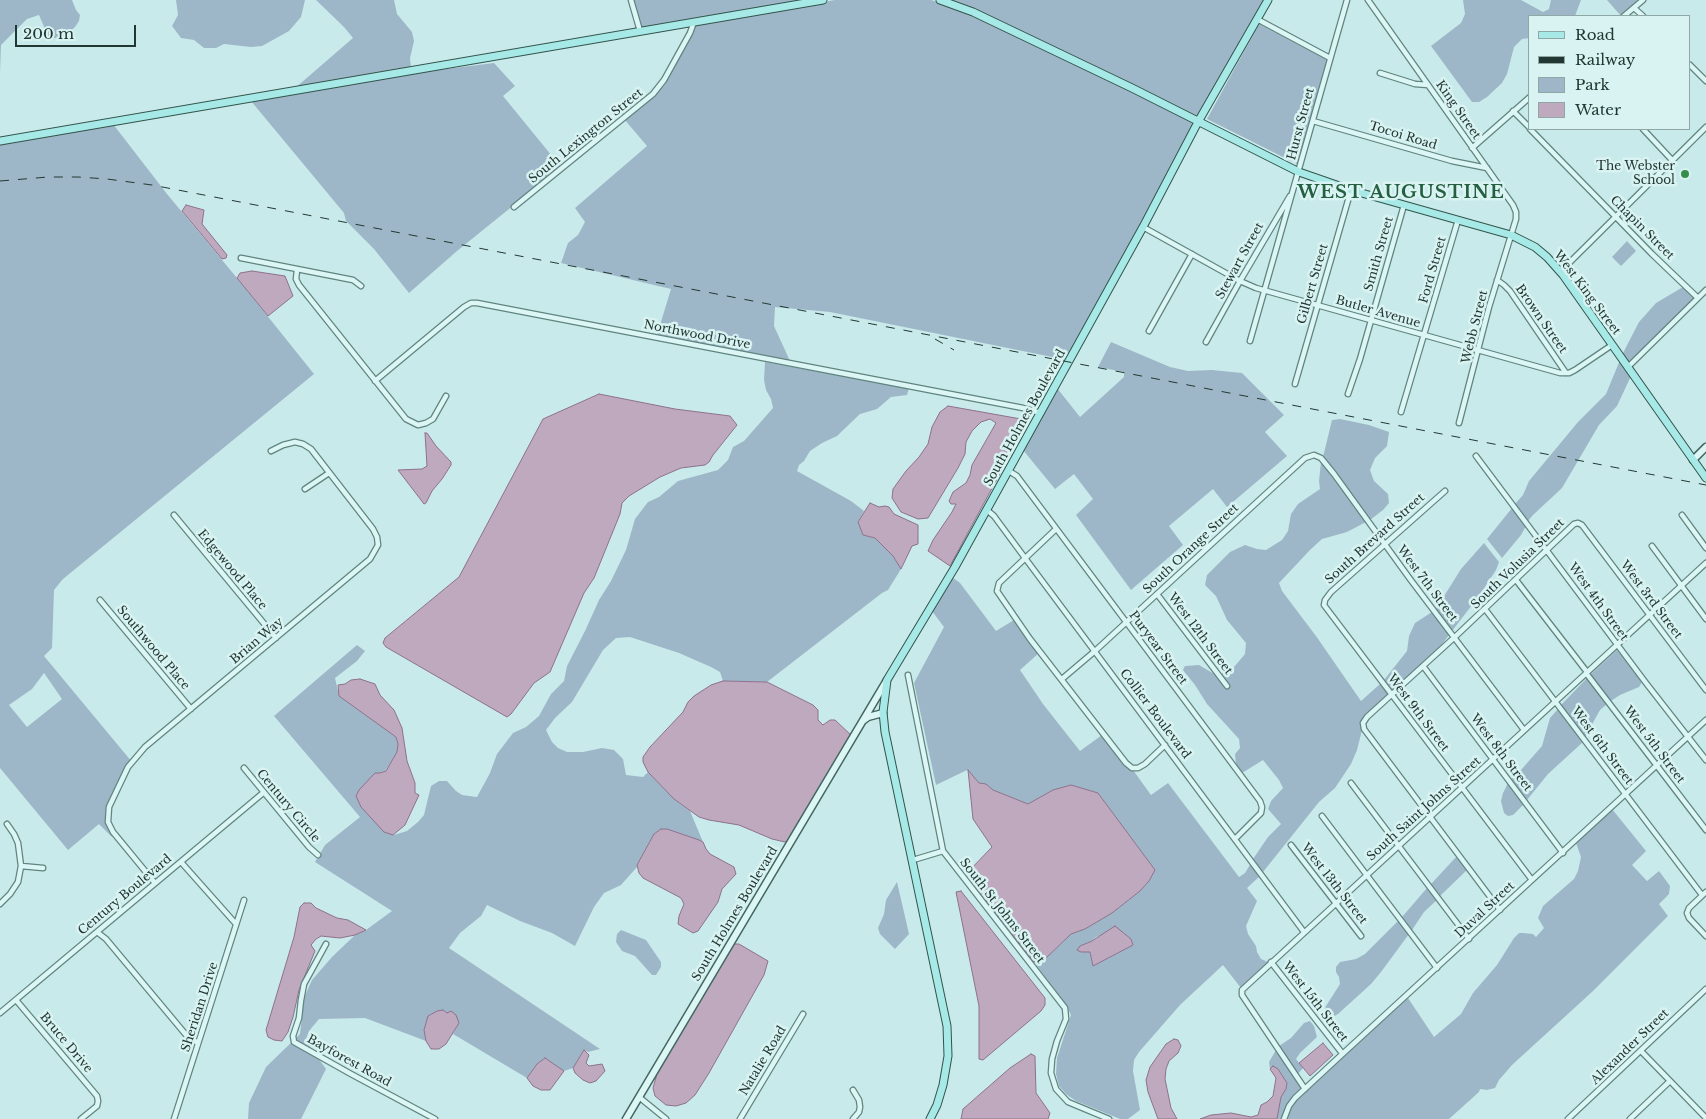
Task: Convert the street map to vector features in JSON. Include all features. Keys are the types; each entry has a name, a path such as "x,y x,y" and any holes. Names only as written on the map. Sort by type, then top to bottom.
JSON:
{"main road":[{"path":"0,141 823,0"},
{"name":"West King Street","path":"940,0 973,12 1299,172 1351,190 1512,235 1539,250 1560,272 1706,478"},
{"name":"South Holmes Boulevard","path":"626,1119 947,582 1143,227 1198,122 1268,0"},
{"path":"1693,460 1706,447"},
{"path":"887,680 883,699 886,732 947,1026 948,1056 943,1085 930,1119"},
{"path":"863,721 868,717 883,713"}],"street":[{"path":"631,0 640,31"},
{"name":"Hurst Street","path":"1250,340 1347,0"},
{"name":"King Street","path":"1368,0 1515,208 1516,219 1512,235"},
{"path":"1625,15 1644,0"},
{"path":"1634,8 1642,15"},
{"path":"1257,19 1330,58"},
{"name":"South Lexington Street","path":"514,207 653,94 664,80 690,33 694,22"},
{"path":"1691,65 1706,81"},
{"path":"1380,73 1415,84 1428,85"},
{"path":"1472,148 1528,99"},
{"name":"Chapin Street","path":"1513,111 1528,126"},
{"name":"Tocoi Road","path":"1313,121 1452,161 1484,169 1487,168"},
{"path":"1560,272 1706,127"},
{"name":"Chapin Street","path":"1532,130 1615,217 1698,298"},
{"path":"1644,130 1672,160"},
{"name":"Gilbert Street","path":"1295,384 1351,190"},
{"name":"Stewart Street","path":"1206,342 1293,192"},
{"name":"Smith Street","path":"1348,394 1404,205"},
{"name":"Ford Street","path":"1401,412 1458,220"},
{"name":"Butler Avenue","path":"1143,227 1240,281 1265,291 1479,351 1566,373"},
{"name":"Webb Street","path":"1458,424 1497,280 1512,235"},
{"path":"1149,331 1192,254"},
{"path":"241,258 353,280 361,286"},
{"path":"297,270 296,279 299,285 406,419 418,425 426,423 433,418 446,396"},
{"name":"Brown Street","path":"1497,280 1510,291 1566,373"},
{"path":"1628,367 1706,290"},
{"name":"Northwood Drive","path":"375,381 464,307 471,303 477,303 1014,406 1041,413"},
{"path":"1566,373 1575,370 1612,345"},
{"name":"Brian Way","path":"155,883 113,832 108,822 108,813 117,789 131,762 145,747 370,559 378,546 377,537 373,529 311,449 303,444 289,443 271,450"},
{"name":"West 7th Street","path":"1312,455 1321,458 1524,730"},
{"name":"South Orange Street","path":"1062,679 1305,458 1312,455"},
{"name":"West 4th Street","path":"1476,456 1706,760"},
{"name":"Puryear Street","path":"1009,471 1017,476 1260,801 1261,813 1235,839"},
{"path":"305,489 329,473"},
{"name":"South Brevard Street","path":"1324,605 1324,600 1331,592 1445,491"},
{"name":"Collier Boulevard","path":"987,510 994,516 1304,932"},
{"name":"Edgewood Place","path":"174,515 276,638"},
{"path":"1682,515 1706,548"},
{"name":"South Volusia Street","path":"1430,816 1364,729 1363,723 1367,717 1454,638 1574,524 1578,523"},
{"name":"West 3rd Street","path":"1578,523 1582,525 1706,690"},
{"path":"1056,529 1000,582 997,589 999,594 1030,639 1126,763 1132,768 1138,768 1165,745"},
{"path":"1652,546 1706,619"},
{"name":"South Saint Johns Street","path":"1305,1089 1241,993 1242,990 1706,563"},
{"name":"West 5th Street","path":"1516,580 1706,830"},
{"name":"West 12th Street","path":"1157,594 1227,686"},
{"name":"Southwood Place","path":"100,600 191,709"},
{"name":"West 9th Street","path":"1324,605 1532,880"},
{"name":"West 6th Street","path":"1485,609 1625,794 1704,893"},
{"name":"West 8th Street","path":"1423,666 1563,853"},
{"name":"South St Johns Street","path":"908,675 942,851 1065,1008 1066,1020 1054,1050 1051,1066 1052,1080 1058,1094 1080,1108 1109,1119"},
{"name":"Duval Street","path":"1284,1119 1289,1106 1342,1054 1706,720"},
{"name":"Century Circle","path":"244,768 263,793 318,855"},
{"path":"1351,783 1469,939"},
{"name":"Century Boulevard","path":"0,1013 263,793"},
{"path":"1322,816 1437,968"},
{"path":"1430,816 1500,910"},
{"path":"0,904 18,882 21,866 18,843 7,824"},
{"name":"West 13th Street","path":"1291,845 1361,936"},
{"path":"913,860 942,851"},
{"path":"181,862 236,924"},
{"path":"21,866 43,868"},
{"path":"1704,893 1689,908 1687,913 1689,918 1706,936"},
{"name":"Sheridan Drive","path":"174,1119 244,900"},
{"path":"97,932 106,939 187,1036 198,1043"},
{"name":"Bayforest Road","path":"326,944 304,984 300,1000 299,1018 293,1036 294,1042 435,1119"},
{"name":"West 15th Street","path":"1271,962 1342,1054"},
{"name":"Alexander Street","path":"1568,1119 1706,989"},
{"name":"Bruce Drive","path":"16,1000 97,1096 97,1106 81,1119"},
{"name":"Natalie Road","path":"740,1119 803,1014"},
{"path":"1641,1051 1706,1118"},
{"path":"1630,1119 1670,1081"},
{"path":"853,1090 859,1100 860,1108 853,1119"},
{"path":"639,1097 666,1119"}],"green space":[{"path":"0,0 72,0 80,15 79,21 65,36 49,38 39,15 27,19 1,45 0,73"},
{"path":"176,0 305,0 301,17 289,31 262,46 251,47 224,44 216,48 204,48 194,40 181,38 172,26 178,15"},
{"path":"316,0 394,0 397,14 412,32 414,41 410,58 411,68 294,89 353,38"},
{"path":"632,0 812,0 642,29"},
{"path":"835,0 931,0 955,7 1195,123 1067,360 830,312 775,307 774,326 790,361 657,335 671,289 561,263 568,243 578,235 585,222 575,208 647,146 624,119 664,86 695,24"},
{"path":"948,0 1266,0 1198,119"},
{"path":"1463,0 1521,0 1543,12 1549,9 1551,0 1581,0 1575,15 1528,15 1528,38 1522,39 1514,47 1507,74 1502,83 1479,102 1472,102 1431,46 1461,23 1465,14"},
{"path":"1607,0 1640,0 1622,15"},
{"path":"1259,24 1327,60 1297,164 1207,119"},
{"path":"494,63 515,86 503,96 561,167 457,251 409,293 374,249 346,221 344,213 251,101 430,71"},
{"path":"113,124 167,194 314,374 63,579 54,590 52,648 44,656 132,762 107,814 112,837 99,824 68,850 0,768 0,143","holes":["44,673 62,699 27,727 9,705 32,689"]},
{"path":"1627,241 1636,251 1621,266 1612,257"},
{"path":"1683,287 1695,298 1628,364 1622,355 1639,322 1656,303"},
{"path":"1111,342 1170,367 1188,371 1212,370 1242,373 1284,415 1265,432 1287,456 1227,507 1213,489 1169,526 1183,545 1131,590 1076,515 1093,499 1074,474 1055,489 1023,450 1057,388 1080,417 1124,377 1124,372 1098,367"},
{"path":"1620,360 1631,376 1617,406 1599,425 1562,488 1528,521 1515,504 1523,495 1529,481 1578,422 1606,394"},
{"path":"765,362 909,388 907,395 891,397 877,409 860,414 837,436 810,451 799,465 797,471 851,501 864,511 858,522 863,535 875,538 893,556 901,569 888,590 767,682 723,681 720,672 679,653 630,637 616,638 603,650 572,702 555,718 546,730 552,742 558,748 567,752 583,752 602,748 614,750 623,759 626,775 643,777 648,772 674,799 690,811 703,842 667,829 661,829 654,834 637,867 621,885 604,893 594,907 575,946 552,933 520,921 487,905 481,916 460,933 449,948 600,1049 588,1052 584,1050 573,1068 564,1071 545,1058 537,1064 527,1078 453,1034 459,1022 443,1010 428,1016 424,1030 426,1041 365,1018 319,1019 309,1031 306,1039 326,1069 301,1119 248,1119 249,1103 266,1067 300,1034 304,998 312,980 355,935 366,930 392,911 315,862 325,845 360,817 274,716 357,645 365,651 357,661 335,678 339,696 396,737 398,744 397,752 385,771 380,773 384,832 394,835 407,831 418,822 424,815 431,786 439,781 447,781 462,795 477,797 490,773 497,754 513,733 526,727 539,716 551,694 564,681 567,666 626,550 635,519 648,502 659,497 678,481 718,470 728,460 733,447 744,441 773,408 764,380"},
{"path":"1340,419 1369,425 1389,432 1387,446 1375,458 1370,470 1374,481 1388,494 1389,503 1370,520 1323,457 1332,420"},
{"path":"1321,462 1366,522 1347,532 1322,539 1279,583 1282,591 1361,701 1380,684 1389,694 1361,721 1362,730 1357,750 1351,764 1335,788 1319,802 1263,872 1253,859 1268,837 1281,824 1268,809 1271,801 1283,788 1263,760 1242,773 1236,765 1235,754 1240,748 1239,739 1207,704 1183,670 1185,666 1199,665 1216,675 1227,689 1230,687 1221,674 1234,667 1245,654 1246,643 1227,620 1216,596 1205,585 1207,575 1230,552 1245,545 1266,550 1282,540 1288,531 1291,514 1298,504 1320,489"},
{"path":"1512,508 1526,526 1502,558 1487,539"},
{"path":"1484,543 1499,562 1479,596 1452,631 1436,609 1461,569"},
{"path":"952,577 960,583 996,631 1014,620 1039,653 1020,670 1043,704 1080,751 1102,735 1125,765 1133,770 1151,795 1168,783 1239,877 1245,873 1251,863 1260,876 1247,888 1257,901 1246,926 1261,959 1268,962 1241,988 1223,965 1180,1005 1134,1060 1133,1071 1140,1110 1128,1119 1120,1119 1076,1101 1059,1086 1056,1074 1057,1058 1071,1015 1065,1003 1034,962 1046,958 1071,934 1085,929 1112,913 1140,891 1149,881 1155,870 1098,793 1071,785 1053,790 1028,804 993,790 986,784 979,783 967,770 936,785 914,683 944,627 932,611","holes":["1118,930 1131,939 1133,945 1093,966 1090,952 1081,952 1080,946 1092,941 1096,937"]},
{"path":"1432,612 1449,635 1440,647 1392,691 1384,680 1407,651 1409,636 1415,623"},
{"path":"1617,650 1642,682 1639,687 1611,701 1590,675"},
{"path":"1587,678 1607,704 1600,710 1585,737 1561,705"},
{"path":"1558,709 1583,742 1548,774 1527,800 1511,779 1542,746 1550,718"},
{"path":"1508,783 1524,804 1513,815 1508,816 1504,813 1501,801"},
{"path":"1612,809 1646,851 1632,865 1647,881 1659,871 1670,886 1669,894 1659,904 1668,916 1593,991 1512,1065 1499,1080 1495,1088 1480,1089 1449,1119 1286,1119 1297,1099 1408,998 1434,1037 1461,1014 1473,993 1497,965 1514,938 1519,933 1533,934 1536,937 1544,928 1538,918 1543,906 1574,879 1578,871 1581,857 1576,843"},
{"path":"1457,856 1467,870 1440,896 1431,884"},
{"path":"897,882 909,934 895,949 880,934 878,928 884,914 886,900"},
{"path":"1427,888 1437,900 1424,912 1412,930 1402,917"},
{"path":"1399,920 1409,934 1381,972 1371,984 1338,1014 1331,1018 1323,1015 1326,1006 1340,984 1336,967 1340,962 1356,959 1365,954"},
{"path":"621,930 646,940 661,962 661,967 656,975 652,975 635,956 622,951 616,942 617,934"},
{"path":"1310,1021 1314,1026 1317,1037 1296,1059 1303,1068 1298,1074 1279,1046 1291,1038 1304,1023"},
{"path":"1276,1050 1303,1088 1287,1106 1281,1119 1277,1119 1277,1113 1281,1096 1286,1089 1287,1083 1278,1069 1273,1067 1270,1069 1269,1062"}],"water":[{"path":"186,205 204,210 202,224 227,255 226,258 222,259 182,211"},
{"path":"252,271 285,276 293,296 268,316 237,278 240,273"},
{"path":"599,394 675,409 730,416 737,425 705,465 681,468 660,477 629,496 622,503 620,514 594,578 584,593 550,672 534,683 507,717 386,647 383,643 385,638 459,577 543,419"},
{"path":"948,406 1021,419 1024,429 950,566 928,551 956,504 951,504 949,501 953,492 966,483 972,465 996,423 990,419 981,422 972,431 966,442 965,454 958,468 928,518 918,519 901,512 892,498 893,489 928,444 932,427 940,412"},
{"path":"425,433 451,462 451,465 424,504 398,470 422,469 427,466"},
{"path":"870,503 879,507 889,507 894,514 918,525 918,544 912,546 901,569 893,556 875,538 863,535 858,522"},
{"path":"360,679 375,684 380,695 394,710 402,728 407,761 415,783 415,793 419,795 405,825 393,835 384,832 361,807 356,796 359,790 375,773 386,771 397,752 398,744 396,737 339,696 338,685"},
{"path":"723,681 767,682 813,705 818,710 818,720 823,725 830,720 835,720 852,736 790,840 785,842 772,839 739,825 699,817 674,799 648,772 643,762 643,757 650,747 683,712 688,702 711,685"},
{"path":"968,770 979,783 986,784 993,790 1028,804 1053,790 1071,785 1098,793 1155,870 1149,881 1140,891 1112,913 1085,929 1071,934 1046,958 1034,962 977,890 968,872 992,847 973,819"},
{"path":"661,829 667,829 703,842 710,854 734,867 736,874 722,889 718,902 698,931 693,933 678,924 684,904 681,898 643,878 639,873 637,865 654,834"},
{"path":"961,891 1045,998 1045,1005 1041,1011 983,1060 979,1059 979,1006 956,892"},
{"path":"304,903 311,903 316,908 337,918 348,920 366,930 355,935 340,938 321,936 316,939 311,945 315,951 299,990 288,1032 282,1041 274,1040 268,1037 266,1030 294,937 300,907"},
{"path":"1115,926 1131,939 1133,945 1093,966 1090,952 1077,950 1080,946 1092,941"},
{"path":"733,944 739,944 768,961 764,975 695,1095 686,1103 676,1106 666,1105 655,1096 653,1088 659,1067"},
{"path":"443,1010 447,1013 451,1011 456,1015 459,1023 446,1044 439,1049 431,1049 426,1041 424,1030 428,1016"},
{"path":"1174,1039 1178,1040 1181,1046 1178,1053 1169,1061 1165,1079 1171,1108 1177,1119 1158,1119 1148,1092 1146,1080 1150,1067 1166,1044"},
{"path":"1323,1043 1333,1055 1310,1076 1299,1063"},
{"path":"584,1050 589,1055 586,1063 589,1066 602,1064 605,1071 596,1081 590,1083 575,1073 573,1068"},
{"path":"1031,1054 1035,1056 1036,1093 1050,1113 1048,1119 961,1119 963,1109 1010,1068"},
{"path":"545,1058 564,1071 550,1090 541,1090 533,1086 527,1078 537,1064"},
{"path":"1273,1066 1278,1069 1287,1083 1281,1097 1277,1119 1200,1119 1211,1115 1231,1113 1251,1117 1258,1115 1261,1105 1273,1096 1276,1078 1270,1069"}],"railway":[{"path":"0,181 48,177 78,177 152,185 1706,485"},
{"path":"935,339 954,350"}],"place":[{"name":"The Webster School","path":"1685,174"}],"district":[{"name":"WEST AUGUSTINE","path":"1401,193"}]}
